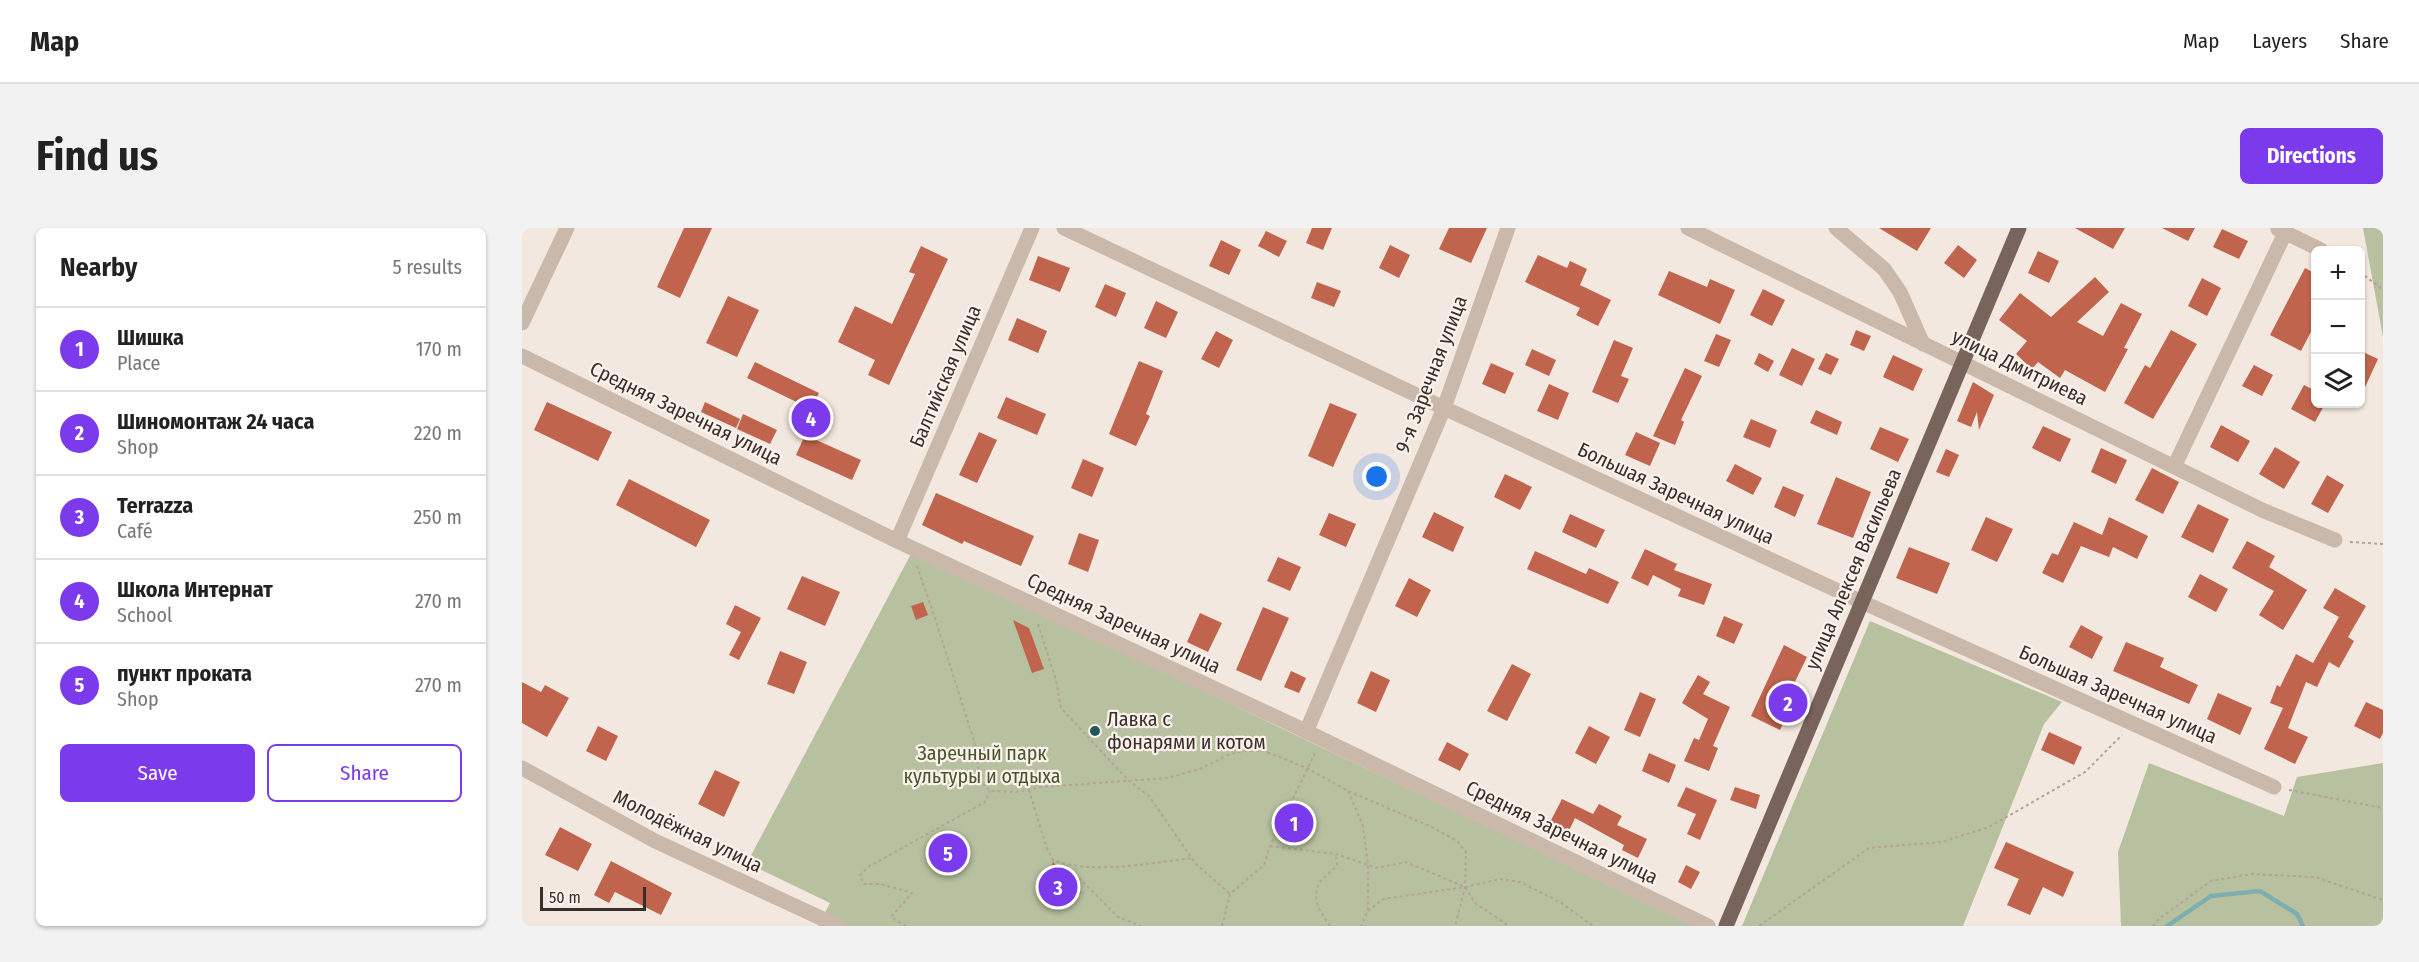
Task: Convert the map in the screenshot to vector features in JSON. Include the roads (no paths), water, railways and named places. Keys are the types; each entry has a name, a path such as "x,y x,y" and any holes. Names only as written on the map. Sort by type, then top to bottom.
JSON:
{"main road":[{"name":"улица Алексея Васильева","path":"1726,926 2019,228"}],"street":[{"path":"522,323 567,228"},
{"name":"Балтийская улица","path":"903,544 1032,228"},
{"name":"Большая Заречная улица","path":"1064,228 1862,602 2274,787"},
{"name":"9-я Заречная улица","path":"1306,732 1444,408 1508,228"},
{"name":"улица Дмитриева","path":"1688,228 2262,510 2335,540"},
{"path":"1836,228 1884,269 1904,302 1923,344"},
{"path":"2174,467 2281,230 2313,246"},
{"name":"Средняя Заречная улица","path":"522,356 903,544 1306,732 1708,926"},
{"name":"Молодёжная улица","path":"522,768 655,840 838,926"}],"waterway":[{"path":"2167,926 2211,896 2260,891 2297,914 2303,926"}],"place":[{"name":"Школа Интернат","path":"811,418"},
{"name":"Шиномонтаж 24 часа","path":"1788,703"},
{"name":"Лавка с фонарями и котом","path":"1095,731"},
{"name":"Шишка","path":"1294,823"},
{"name":"пункт проката","path":"948,853"},
{"name":"Terrazza","path":"1058,887"}],"park label":[{"name":"Заречный парк культуры и отдыха","path":"982,764"}]}
